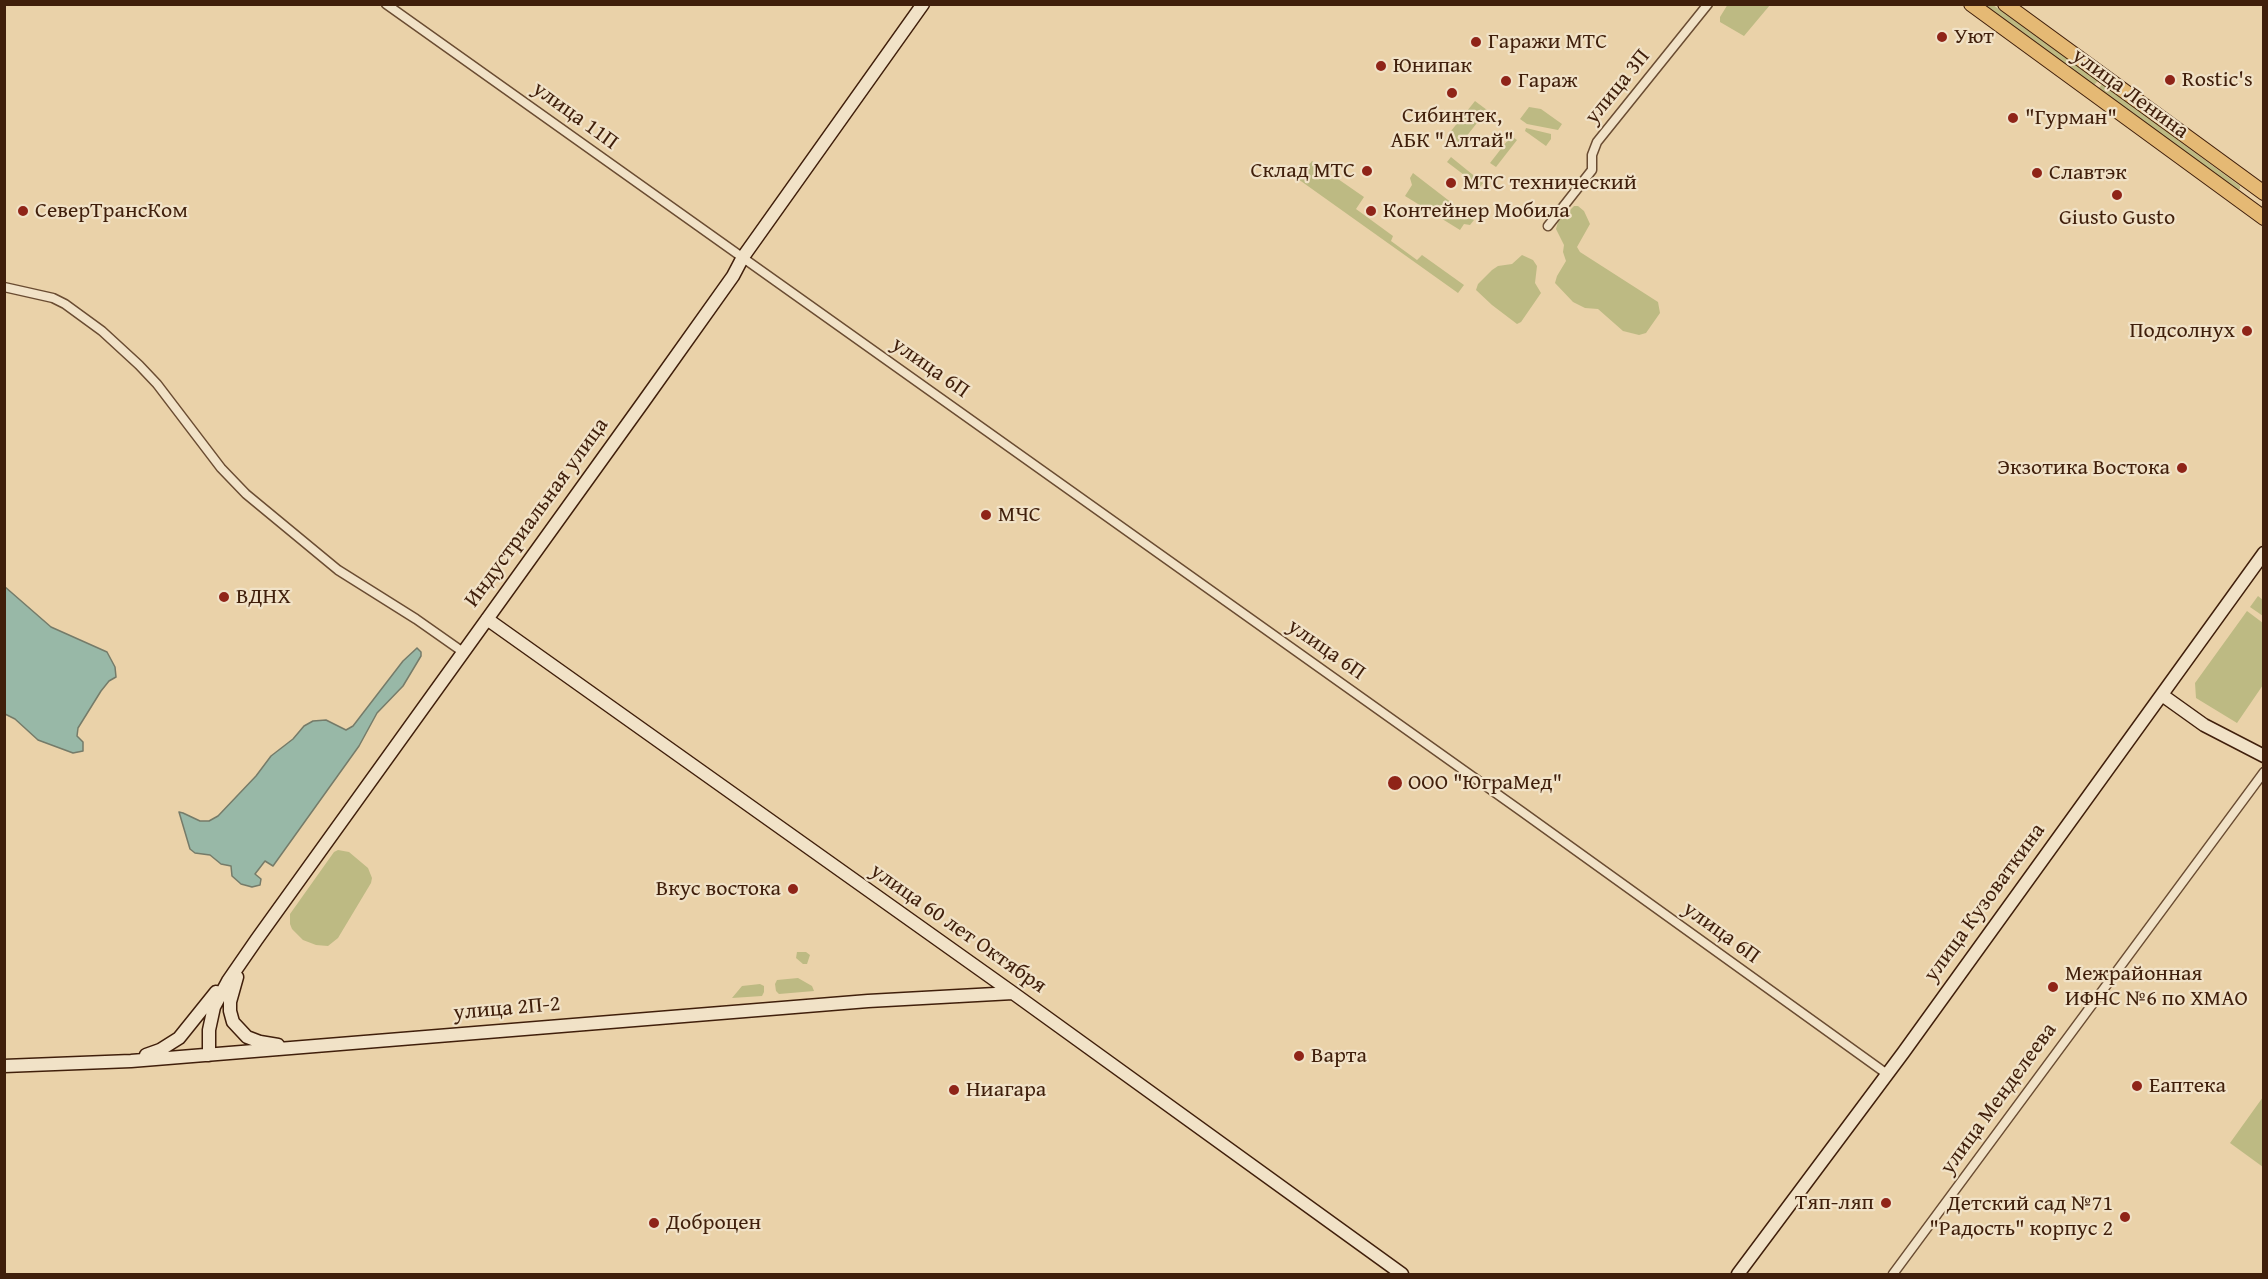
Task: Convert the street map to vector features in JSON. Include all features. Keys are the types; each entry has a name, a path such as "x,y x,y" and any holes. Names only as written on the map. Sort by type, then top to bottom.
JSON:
{"main road":[{"name":"Индустриальная улица","path":"210,1055 209,1030 214,1007 228,981 719,295 743,257 923,4"},
{"name":"улица Ленина","path":"1971,4 2264,218"},
{"name":"улица Ленина","path":"2006,4 2258,190"},
{"path":"2242,202 2258,190"},
{"name":"улица Кузоваткина","path":"1738,1275 1887,1074 2264,553"},
{"name":"улица 60 лет Октября","path":"487,619 1013,993 1402,1275"},
{"path":"2162,695 2212,729 2264,756"},
{"path":"257,939 232,990 230,1011 233,1022 247,1036 260,1042 296,1048"},
{"path":"132,1061 160,1050 178,1038 257,939"},
{"name":"улица 2П-2","path":"4,1066 132,1061 868,1001 1013,993"}],"street":[{"name":"улица 11П","path":"386,4 743,257"},
{"name":"улица 3П","path":"1548,226 1592,170 1592,155 1597,142 1708,4"},
{"name":"улица 6П","path":"743,257 1887,1074"},
{"path":"4,287 53,298 95,326 145,371 226,473 264,510 338,570 416,619 463,652"},
{"name":"улица Менделеева","path":"1893,1275 2264,772"}],"shaded area":[{"path":"1728,4 1770,5 1744,36 1720,22 1720,17"},
{"path":"1983,5 1993,5 2098,81 2094,85"},
{"path":"2102,84 2240,186 2240,189 2237,190 2099,88"},
{"path":"1475,101 1487,110 1459,146 1447,136"},
{"path":"1529,107 1541,109 1562,124 1558,130 1527,124 1520,119"},
{"path":"1526,128 1551,134 1551,139 1546,146 1525,131"},
{"path":"1511,136 1517,140 1496,167 1490,163"},
{"path":"1451,157 1483,183 1480,187 1447,162"},
{"path":"1312,161 1364,197 1356,209 1393,236 1391,241 1417,260 1422,255 1464,285 1458,293 1298,179"},
{"path":"1413,173 1474,220 1470,225 1464,224 1460,230 1405,196 1412,185 1410,178"},
{"path":"1574,206 1584,211 1590,224 1577,247 1580,252 1658,302 1660,313 1646,333 1639,335 1623,331 1598,309 1585,308 1573,302 1555,283 1566,261 1563,252 1564,245 1556,229 1558,222"},
{"path":"1522,255 1533,260 1537,266 1535,283 1541,293 1521,322 1517,324 1476,290 1478,284 1492,270 1498,266 1512,264"},
{"path":"4,586 51,627 107,652 115,667 116,677 109,681 101,691 78,728 77,736 83,742 83,751 73,753 38,740 15,719 5,714"},
{"path":"2258,596 2263,600 2263,616 2250,607"},
{"path":"2247,611 2263,623 2263,685 2237,723 2196,698 2195,683"},
{"path":"417,648 421,656 403,686 377,713 359,746 273,866 265,861 255,874 261,879 260,885 252,887 241,884 232,876 231,866 221,864 210,855 195,853 190,849 179,812 200,821 209,821 218,816 256,776 271,756 293,739 304,726 313,721 326,720 346,730 353,726 403,661"},
{"path":"338,850 349,852 368,868 372,878 371,883 338,938 328,946 316,945 303,940 292,929 290,914 334,852"},
{"path":"797,952 806,952 810,955 807,964 803,964 796,958"},
{"path":"798,978 812,986 814,991 779,994 776,991 777,980"},
{"path":"760,984 764,986 762,996 732,998 742,986"},
{"path":"2263,1097 2263,1167 2230,1143"}],"place":[{"name":"Уют","path":"1942,37"},
{"name":"Гаражи МТС","path":"1476,42"},
{"name":"Юнипак","path":"1381,66"},
{"name":"Rostic's","path":"2170,80"},
{"name":"Гараж","path":"1506,81"},
{"name":"Сибинтек, АБК \"Алтай\"","path":"1452,93"},
{"name":"\"Гурман\"","path":"2013,118"},
{"name":"Склад МТС","path":"1367,171"},
{"name":"Славтэк","path":"2037,173"},
{"name":"МТС технический","path":"1451,183"},
{"name":"Giusto Gusto","path":"2117,195"},
{"name":"СеверТрансКом","path":"23,211"},
{"name":"Контейнер Мобила","path":"1371,211"},
{"name":"Подсолнух","path":"2247,331"},
{"name":"Экзотика Востока","path":"2182,468"},
{"name":"МЧС","path":"986,515"},
{"name":"ВДНХ","path":"224,597"},
{"name":"ООО \"ЮграМед\"","path":"1395,783"},
{"name":"Вкус востока","path":"793,889"},
{"name":"Межрайонная ИФНС №6 по ХМАО","path":"2053,987"},
{"name":"Варта","path":"1299,1056"},
{"name":"Еаптека","path":"2137,1086"},
{"name":"Ниагара","path":"954,1090"},
{"name":"Тяп-ляп","path":"1886,1203"},
{"name":"Детский сад №71 \"Радость\" корпус 2","path":"2125,1217"},
{"name":"Доброцен","path":"654,1223"}]}
